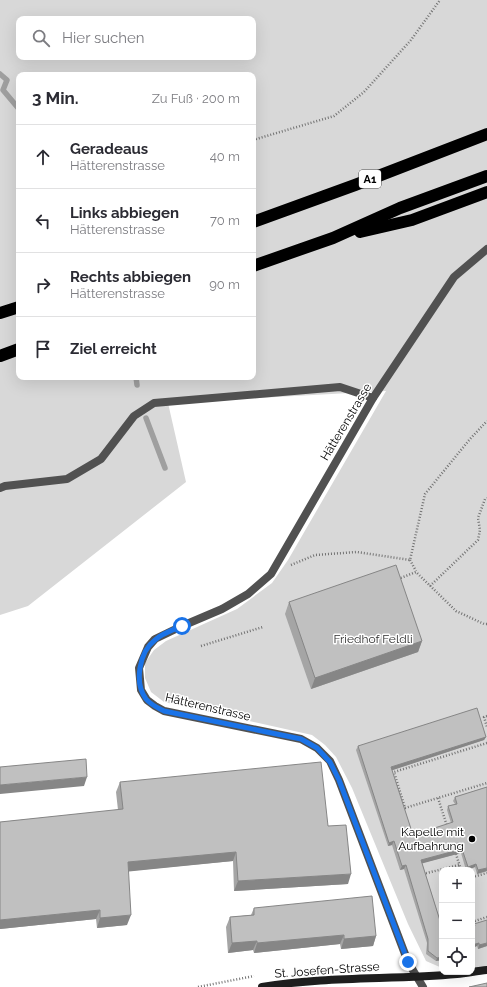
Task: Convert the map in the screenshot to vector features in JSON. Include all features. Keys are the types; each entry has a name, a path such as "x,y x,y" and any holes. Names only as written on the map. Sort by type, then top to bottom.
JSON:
{"highway":[{"name":"A1","path":"256,221 487,134"},
{"path":"256,265 333,238 400,208 487,176"},
{"path":"333,238 412,220 487,192"},
{"path":"0,314 16,308"},
{"path":"0,356 16,350"}],"street":[{"name":"Hätterenstrasse","path":"423,987 418,976 408,962 339,780 330,762 317,748 301,739 164,711 154,706 147,700 141,690 139,668 148,647 155,639 222,609 248,594 271,574 373,398 454,277 487,249"},
{"path":"0,488 5,486 68,478 101,459 134,416 154,403 340,388 373,398"},
{"name":"St. Josefen-Strasse","path":"262,987 331,980 458,974 487,970"}],"path":[{"path":"256,139 334,116 364,92 411,40 440,0"},
{"path":"487,421 470,439 425,494 410,560 416,572 456,611 487,624"},
{"path":"430,586 478,540 480,530 478,518 485,499 487,498"},
{"path":"271,574 316,554 357,552 410,560"},
{"path":"393,580 416,572"},
{"path":"201,646 264,627"},
{"path":"487,716 484,717 487,727"},
{"path":"487,743 394,772 405,808 487,783"},
{"path":"438,798 447,828"},
{"path":"454,850 460,867"},
{"path":"423,874 459,864"},
{"path":"475,876 487,873"},
{"path":"475,921 487,917"}],"green space":[{"name":"Friedhof Feldli","path":"0,0 487,0 487,970 475,972 475,867 439,867 439,967 426,961 408,924 352,788 336,757 325,745 312,735 164,702 151,692 145,678 145,663 154,650 166,641 237,609 272,583 288,560 386,391 168,403 186,482 28,606 0,615"}],"building":[{"path":"396,565 422,641 315,678 289,602"},
{"path":"477,708 486,737 391,767 413,835 453,822 448,806 457,804 455,797 487,787 487,868 478,870 476,864 468,867 462,849 421,860 439,917 439,958 437,958 428,951 428,939 406,865 402,866 394,841 389,843 358,746"},
{"path":"86,759 87,777 0,785 0,767"},
{"path":"321,762 328,826 346,825 351,874 238,881 236,852 128,862 131,915 100,918 100,910 0,920 0,822 123,809 120,782"},
{"path":"372,896 376,936 344,939 344,935 257,943 257,941 232,943 230,917 254,915 254,908"},
{"path":"487,920 487,943 479,945 479,943 475,944 475,924"},
{"path":"487,983 487,987 469,987"}],"waterway":[{"path":"0,74 7,80 3,90 16,105"},
{"path":"136,380 137,385"},
{"path":"146,418 165,468"}],"place":[{"name":"Kapelle mit Aufbahrung","path":"472,839"}],"route":[{"path":"182,626 155,639 148,647 139,668 141,690 147,700 154,706 164,711 301,739 317,748 330,762 339,780 408,962"}]}
